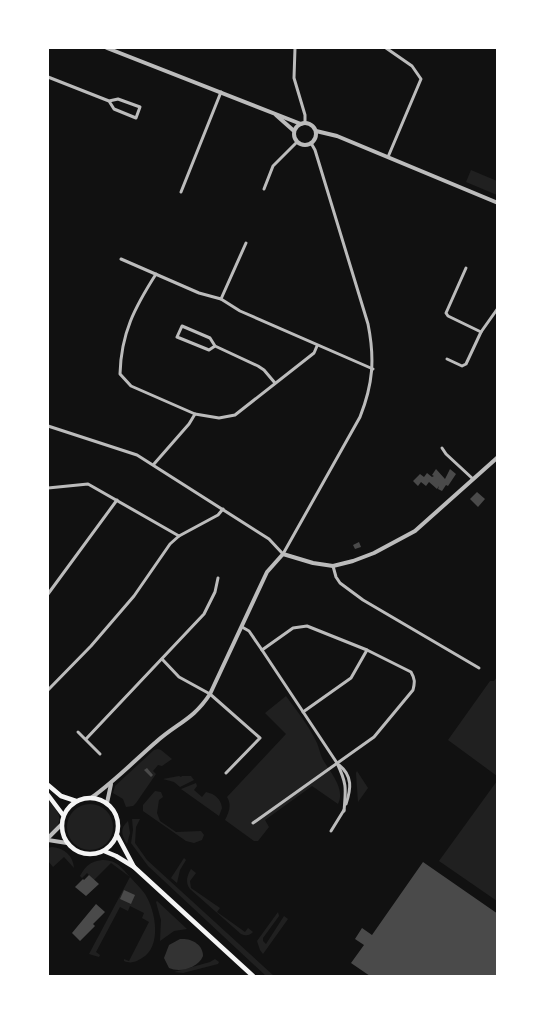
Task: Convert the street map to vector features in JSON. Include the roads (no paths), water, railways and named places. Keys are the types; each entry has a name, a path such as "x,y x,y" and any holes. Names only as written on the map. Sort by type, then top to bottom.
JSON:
{"main road":[{"path":"48,785 61,796 76,801"},
{"path":"48,795 63,815"},
{"path":"91,798 107,803 115,812 117,835 104,851 89,854 73,849 67,843 62,835 61,825 63,815 68,807 76,801 91,798"},
{"path":"117,835 134,867"},
{"path":"104,851 134,867 253,976"}],"street":[{"path":"107,48 273,112 311,124 316,131 316,137 311,143 305,145 297,142 294,137 294,131 273,112"},
{"path":"294,131 303,123 305,115 294,78 295,48"},
{"path":"386,48 412,66 421,79 388,157"},
{"path":"48,77 109,102 114,110 136,118 140,107 118,98 109,102"},
{"path":"181,192 221,92"},
{"path":"316,131 337,136 498,203"},
{"path":"264,189 272,166 297,142"},
{"path":"91,798 111,784 158,740 181,725 201,708 210,694 267,572 283,554 360,417 367,398 373,369 372,343 368,324 315,150 311,143"},
{"path":"221,300 246,243"},
{"path":"121,258 199,293 221,300 240,311 317,346 373,369"},
{"path":"466,268 446,313 448,316 482,332"},
{"path":"156,274 140,300 128,327 121,353 120,374 131,386 195,414 219,418 236,414 314,353 317,346"},
{"path":"447,359 462,366 466,364 482,332 498,308"},
{"path":"215,346 209,350 177,337 182,326 210,338 215,346 264,370 275,383"},
{"path":"154,464 189,424 195,414"},
{"path":"48,426 137,455 154,464 269,539 283,554 313,563 334,566 374,553 415,531 498,457"},
{"path":"442,448 473,479"},
{"path":"48,488 88,484 179,536"},
{"path":"48,594 117,500"},
{"path":"48,690 91,646 134,596 170,544 179,536 218,515 223,509"},
{"path":"334,566 336,577 340,583 363,600 479,668"},
{"path":"86,739 204,614 215,592 218,578"},
{"path":"253,823 374,737 413,690 415,683 411,672 367,650 307,626 293,628 262,650"},
{"path":"242,627 249,631 304,712 337,763 345,780 344,811 331,831"},
{"path":"304,712 351,678 367,650"},
{"path":"162,659 179,677 210,694 260,738 226,773"},
{"path":"78,732 100,754"},
{"path":"107,803 111,784"},
{"path":"48,839 61,825"},
{"path":"48,839 67,843"}]}
